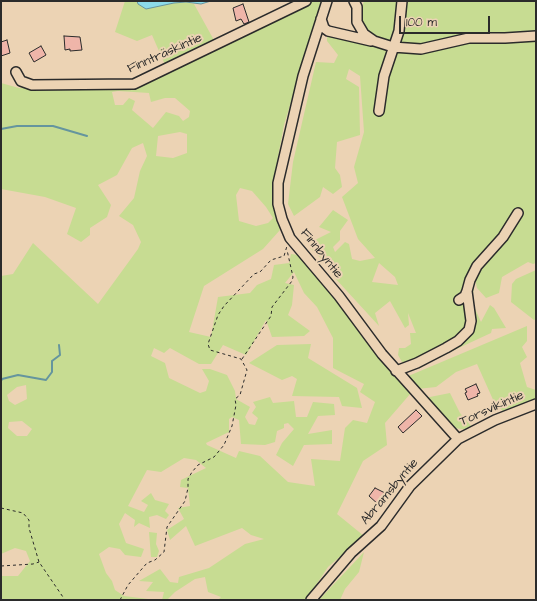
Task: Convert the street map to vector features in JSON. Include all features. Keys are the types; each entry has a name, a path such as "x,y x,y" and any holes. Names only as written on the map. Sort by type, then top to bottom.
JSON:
{"street":[{"name":"Finnträskintie","path":"16,72 24,84 49,86 134,84 306,1"},
{"name":"Finnbyntie","path":"326,1 303,76 278,182 278,204 282,219 290,238 339,296 382,354 458,439"},
{"path":"354,1 357,7 356,22 364,34 374,42"},
{"path":"379,111 384,76 399,31 402,1"},
{"path":"321,19 324,28 328,31 393,47 421,49 469,38 536,36"},
{"path":"459,300 465,296 468,285 477,266 503,237 518,213"},
{"path":"396,371 417,363 458,341 469,330 471,321 467,291"},
{"name":"Torsvikintie","path":"458,439 495,420 536,404"},
{"name":"Abramsbyntie","path":"311,600 351,553 381,526 410,486 458,439"}],"path":[{"path":"120,600 128,585 147,563 156,560 164,552 167,527 178,513 179,506 187,495 188,479 198,465 214,457 224,445 232,426 236,405 235,398 240,395 242,381 247,370 241,359 210,350 208,344 215,322 224,306 254,274 260,272 271,260 284,256 290,238"},
{"path":"241,359 268,321 272,307 292,281 287,248"},
{"path":"1,508 23,513 29,520 29,528 39,562 65,600"},
{"path":"1,566 33,564 39,562"}],"green space":[{"path":"125,1 137,1 138,4 146,9 174,3 186,2 194,4 215,42 166,67 152,35 137,41 115,32"},
{"path":"313,1 322,1 284,125 272,189 280,230 263,249 204,286 189,332 211,337 218,297 250,293 257,285 271,279 274,265 289,263 291,254 298,255 330,292 366,342 411,393 385,423 387,445 363,461 337,514 364,536 328,567 306,600 218,600 221,597 208,592 205,577 195,579 175,592 167,600 162,600 164,592 146,591 153,582 139,581 160,569 170,582 178,583 179,577 209,568 245,544 264,539 251,535 242,528 195,546 186,526 170,540 167,530 184,519 178,508 190,506 188,488 180,487 181,480 206,468 196,460 184,458 161,472 147,470 128,506 144,512 148,505 141,501 151,493 155,500 169,504 165,511 169,515 166,519 157,515 149,517 150,528 139,523 134,527 135,520 125,513 119,524 126,543 144,549 141,557 125,555 120,549 109,547 99,554 106,573 112,581 115,590 124,596 156,600 1,600 1,576 18,576 30,561 26,551 15,548 1,554 1,276 13,274 33,243 98,304 138,249 141,242 133,225 119,216 134,198 140,171 147,156 143,143 132,148 117,175 98,185 111,205 107,217 90,228 90,235 81,242 67,234 76,208 45,197 1,189 1,83 19,88 121,88 304,7","holes":["112,92 149,93 151,102 165,98 175,98 190,111 189,117 183,121 179,116 166,112 153,128 132,110 135,101 129,98 123,105 115,105","180,132 187,134 187,153 173,158 156,156 158,136","240,188 252,191 266,207 273,218 268,223 256,226 239,221 236,195","294,272 304,293 317,307 333,338 333,368 364,384 360,392 375,402 367,423 353,420 345,428 340,461 311,459 315,486 288,482 260,456 239,451 236,458 207,445 206,443 229,432 229,419 232,417 239,420 241,444 265,445 275,442 277,431 284,428 284,424 288,423 294,429 282,443 276,455 293,466 304,445 332,444 332,430 308,434 318,416 335,415 334,404 313,402 307,417 296,417 294,401 273,403 270,397 253,402 256,407 252,413 258,418 255,425 249,424 245,417 250,407 236,399 235,391 227,375 210,369 202,369 209,381 206,391 200,393 169,378 165,363 151,356 154,348 164,353 170,348 199,364 211,364 223,345 246,355 266,320 272,337 304,336 310,331 288,315 292,305 294,285 285,283","26,385 27,399 15,405 9,401 7,395 17,387","22,421 32,429 27,436 17,436 8,428 9,422"]},
{"path":"364,1 536,1 536,263 533,264 528,262 502,277 499,293 486,298 477,288 475,279 472,302 481,322 490,305 494,308 506,328 492,329 491,333 422,365 402,362 398,355 399,348 405,348 411,344 410,333 416,333 408,313 409,325 405,328 390,301 375,313 379,326 334,277 334,271 310,248 311,242 331,232 319,227 333,210 348,220 340,231 340,240 333,247 335,252 345,242 349,244 352,259 360,261 375,258 358,239 342,197 358,183 354,167 364,132 360,76 349,69 346,79 359,87 360,135 337,142 335,168 340,175 342,187 333,194 323,187 320,197 294,216 288,204 293,162 316,62 334,63 338,55 327,41 327,34 358,41 358,19","holes":["379,263 395,277 398,285 372,282"]},
{"path":"536,270 536,319 534,320 511,302 512,284 516,279"},
{"path":"527,326 527,341 522,347 527,357 520,363 527,387 536,390 536,402 505,413 495,404 477,364 456,372 436,387 417,389 406,377"},
{"path":"311,344 308,358 357,388 362,408 342,406 339,397 292,396 297,379 292,376 282,380 249,363 277,345"},
{"path":"450,393 460,413 472,427 468,430 454,428 425,398"},
{"path":"149,532 157,533 156,544 159,551 157,557 151,557"},
{"path":"364,552 359,572 345,589 340,600 319,600"}],"water":[{"path":"137,1 211,1 201,4 186,2 174,3 146,9 138,4"}],"building":[{"path":"243,4 249,22 244,24 241,19 236,21 233,8"},
{"path":"64,36 80,37 82,50 65,50"},
{"path":"7,40 10,53 1,56 1,42"},
{"path":"41,46 46,55 34,62 29,53"},
{"path":"476,384 480,393 477,394 478,396 468,400 465,389"},
{"path":"416,410 422,416 403,433 398,427"},
{"path":"375,488 387,494 384,498 386,500 383,504 380,503 379,505 369,496"}],"waterway":[{"path":"1,129 17,126 53,126 87,136"},
{"path":"1,381 2,379 18,375 46,380 52,372 52,361 60,355 59,345"}]}
